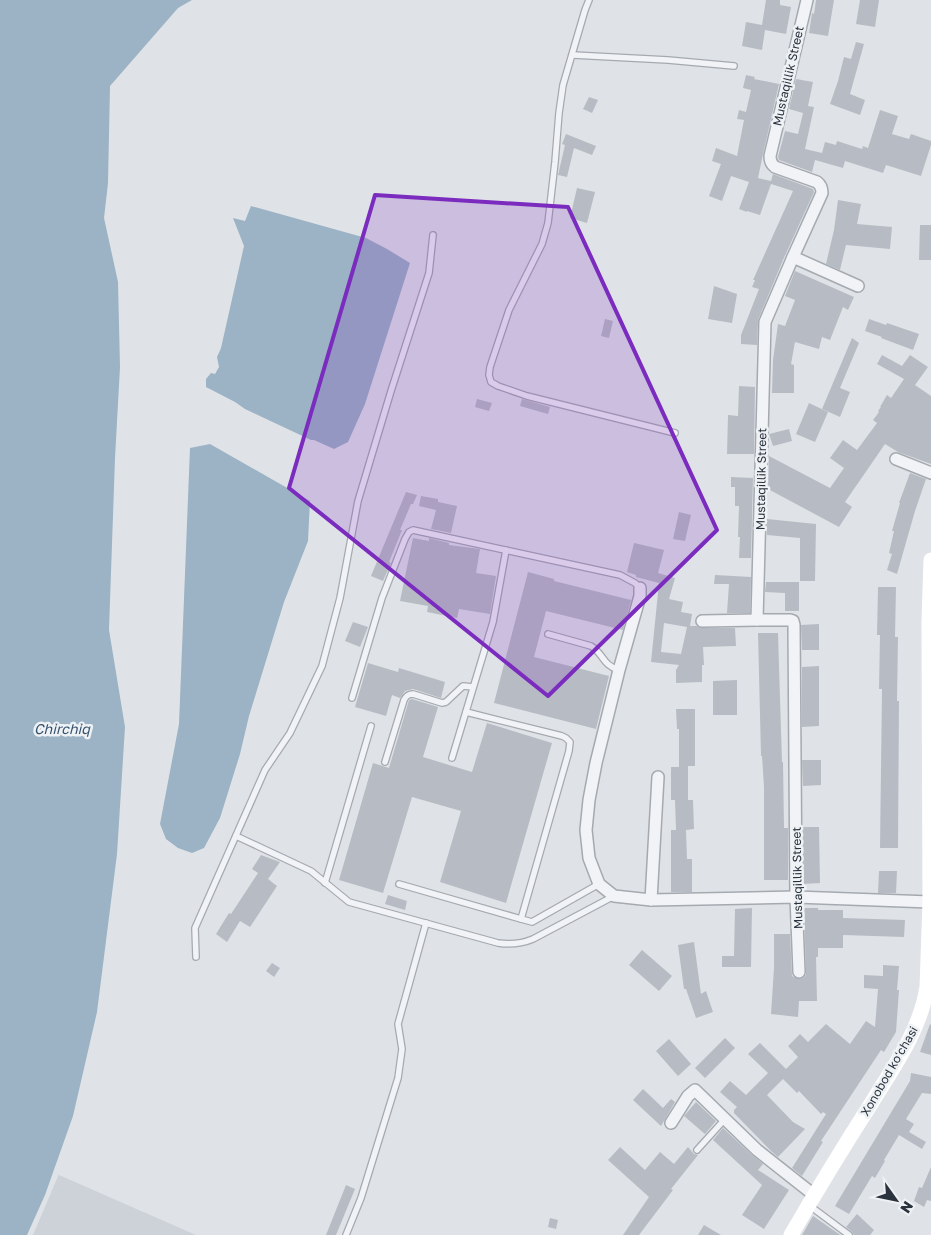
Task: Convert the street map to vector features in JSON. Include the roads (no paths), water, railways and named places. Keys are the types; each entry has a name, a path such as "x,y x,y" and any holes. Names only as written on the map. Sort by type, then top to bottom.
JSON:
{"main road":[{"name":"Xonobod koʻchasi","path":"791,1235 911,1037 929,987 929,598 931,560"}],"street":[{"name":"Mustaqillik Street","path":"799,972 796,897 794,625 790,620 757,620 765,322 792,257 822,193 820,184 775,167 771,164 770,156 807,0"},
{"path":"792,257 858,286"},
{"path":"896,459 931,473"},
{"path":"640,588 640,596 619,670 589,800 586,830 589,858 599,884 614,896 651,900 796,897 930,902"},
{"path":"702,621 757,620"},
{"path":"651,900 658,777"},
{"path":"671,1123 688,1096 696,1090 811,1200"}],"lane":[{"path":"589,0 563,85 548,223 542,244 509,310 490,367 491,382 528,396 675,433"},
{"path":"572,55 668,60 734,66"},
{"path":"196,957 195,928 265,770 290,733 322,666 340,598 358,501 429,273 433,235"},
{"path":"352,698 382,598 405,539 409,532 413,530 620,575 640,588"},
{"path":"452,758 493,622 506,550"},
{"path":"548,634 591,646 596,649 608,665 619,670"},
{"path":"385,762 406,696 413,694 446,702 463,686 474,687"},
{"path":"466,712 562,736 570,742 521,919"},
{"path":"325,883 371,726"},
{"path":"236,836 311,871 350,902 510,945 524,943 614,896"},
{"path":"399,884 532,922 599,884"},
{"path":"346,1235 361,1198 398,1078 402,1049 398,1024 426,923"},
{"path":"697,1150 725,1119"},
{"path":"811,1200 849,1235"}],"water":[{"name":"Chirchiq","path":"0,0 192,0 178,8 110,86 108,183 104,218 118,282 120,367 109,630 125,727 117,854 97,1012 73,1116 45,1195 27,1235 0,1235"},
{"path":"251,206 366,238 410,263 365,404 348,442 334,449 245,409 206,387 206,379 211,373 215,374 219,367 217,357 221,348 244,246 233,218 245,221"},
{"path":"210,444 310,501 308,541 284,602 220,818 204,848 192,853 178,848 166,839 160,824 179,724 190,448"}]}
